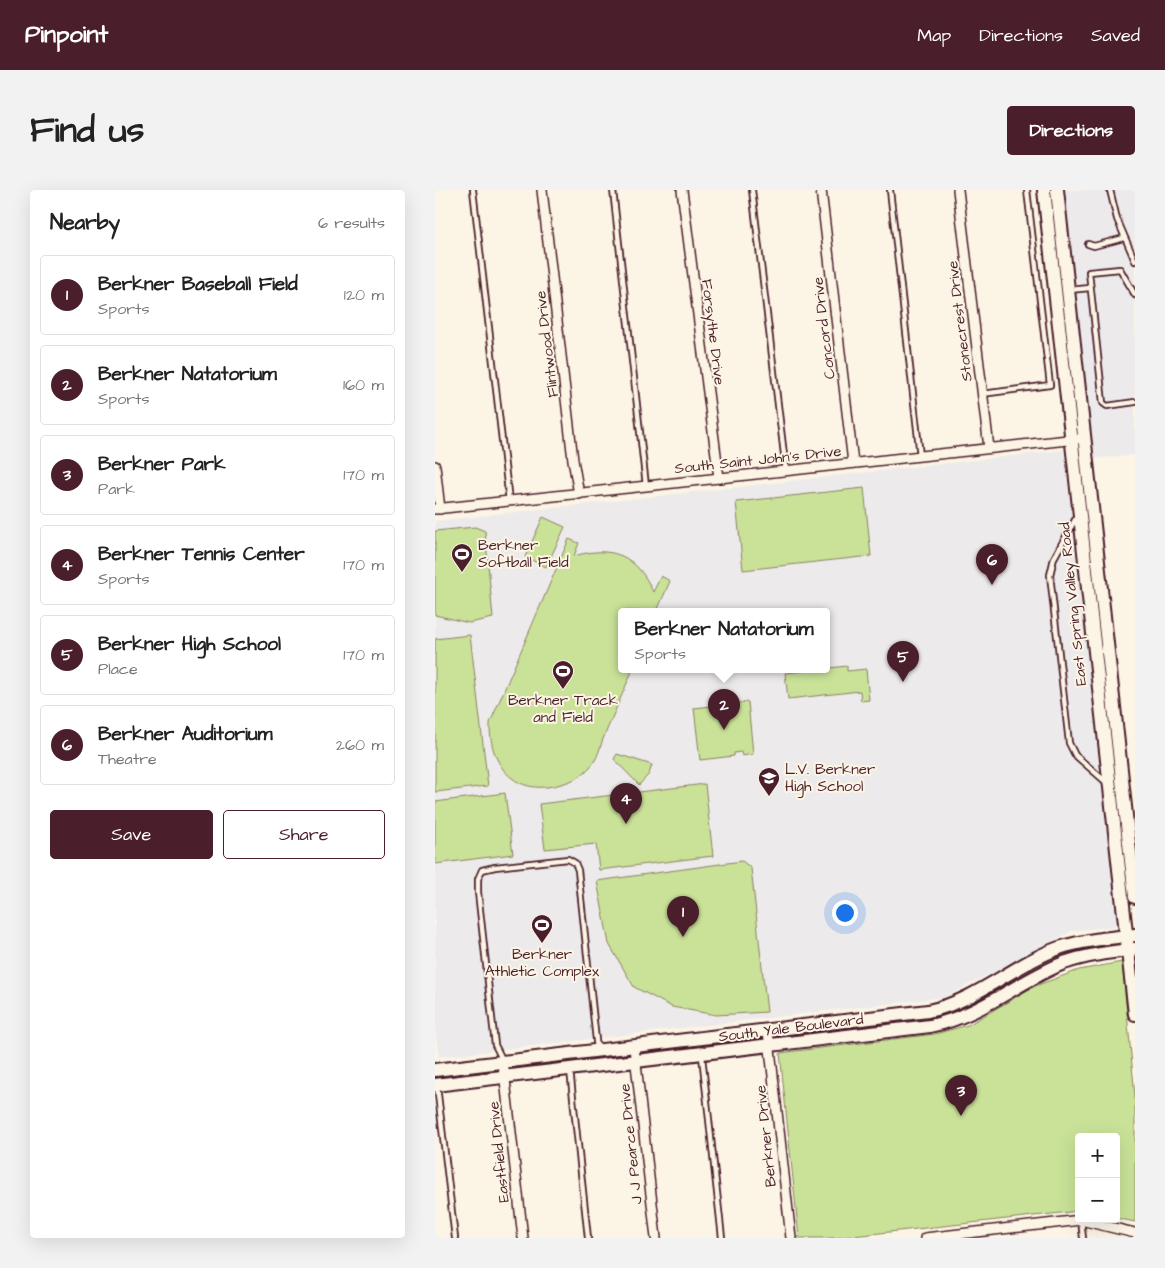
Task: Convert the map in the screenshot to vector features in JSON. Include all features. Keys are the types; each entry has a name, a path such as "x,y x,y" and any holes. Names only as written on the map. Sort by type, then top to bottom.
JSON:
{"street":[{"name":"Flintwood Drive","path":"543,190 573,460 579,494"},
{"name":"Forsythe Drive","path":"682,190 719,478"},
{"name":"Concord Drive","path":"821,190 853,463"},
{"name":"Stonecrest Drive","path":"958,190 989,448"},
{"name":"East Spring Valley Road","path":"1044,190 1085,439 1135,897"},
{"name":"East Spring Valley Road","path":"1057,190 1071,440 1110,786 1131,935 1135,1014"},
{"name":"South Saint John's Drive","path":"438,509 1085,439"},
{"path":"435,466 438,509"},
{"name":"South Yale Boulevard","path":"435,1068 634,1047 927,1011 946,1007 962,1000 1059,948 1131,935"},
{"name":"South Yale Boulevard","path":"436,1085 794,1044 951,1022 968,1015 1065,963 1132,949"},
{"path":"962,1000 968,1015"},
{"name":"Berkner Drive","path":"769,1031 791,1238"},
{"name":"J J Pearce Drive","path":"634,1047 656,1238"},
{"name":"Eastfield Drive","path":"503,1062 523,1238"},
{"path":"925,1238 1075,1221"},
{"path":"1093,1223 1135,1233"}],"lane":[{"path":"473,190 509,501"},
{"path":"613,190 646,486"},
{"path":"752,190 786,471"},
{"path":"890,190 920,456"},
{"path":"982,394 1050,385 1027,190"},
{"path":"1110,190 1124,238 1135,261"},
{"path":"1088,244 1093,246 1124,238"},
{"path":"1135,295 1120,269 1089,272 1103,402 1107,406 1135,402"},
{"path":"1062,291 1090,288"},
{"path":"1079,512 1054,558 1050,575 1062,684 1069,743 1075,755 1110,786"},
{"path":"503,1062 495,1045 478,892 478,879 482,870 495,867 568,860 575,863 578,870 597,1051"},
{"path":"791,1028 794,1044"},
{"path":"702,1054 722,1238"},
{"path":"569,1070 588,1238"},
{"path":"436,1085 455,1238"},
{"path":"1081,1223 1083,1238"}],"shaded area":[{"path":"1064,190 1135,190 1135,455 1092,459"},
{"name":"L.V. Berkner High School","path":"1064,450 1118,926 1072,931 945,997 439,1057 435,1030 435,521"}],"green space":[{"path":"864,488 871,556 743,570 736,502"},
{"path":"543,517 565,527 546,567 525,557"},
{"name":"Berkner Softball Field","path":"475,527 485,531 493,618 469,623 435,615 435,531"},
{"path":"569,539 579,543 574,556 600,552 622,556 631,561 647,579 653,592 661,576 670,581 658,608 618,608 618,673 631,673 598,754 592,764 580,776 561,784 545,787 531,786 518,782 508,775 494,753 490,723"},
{"path":"470,635 488,786 435,792 435,639"},
{"path":"847,666 847,671 866,669 869,700 861,701 860,691 788,699 785,673 830,673 830,668"},
{"path":"748,702 753,754 742,756 741,752 734,753 734,756 700,760 694,708"},
{"path":"617,754 652,765 649,774 639,785 614,759"},
{"path":"705,784 713,856 599,870 596,844 545,849 539,804"},
{"path":"505,793 513,854 435,864 435,802"},
{"path":"742,861 751,868 767,1012 716,1015 672,1007 634,987 609,944 597,881"},
{"path":"1122,962 1135,1096 1135,1222 1120,1219 1120,1133 1075,1133 1075,1211 835,1238 799,1238 780,1053 935,1034 968,1025 1035,986 1079,970"}],"place":[{"name":"Berkner Softball Field","path":"462,573"},
{"name":"Berkner Auditorium","path":"992,585"},
{"name":"Berkner High School","path":"903,682"},
{"name":"Berkner Track and Field","path":"563,690"},
{"name":"Berkner Natatorium","path":"724,730"},
{"name":"L.V. Berkner High School","path":"769,797"},
{"name":"Berkner Tennis Center","path":"626,824"},
{"name":"Berkner Baseball Field","path":"683,937"},
{"name":"Berkner Athletic Complex","path":"542,944"},
{"name":"Berkner Park","path":"961,1116"}]}
